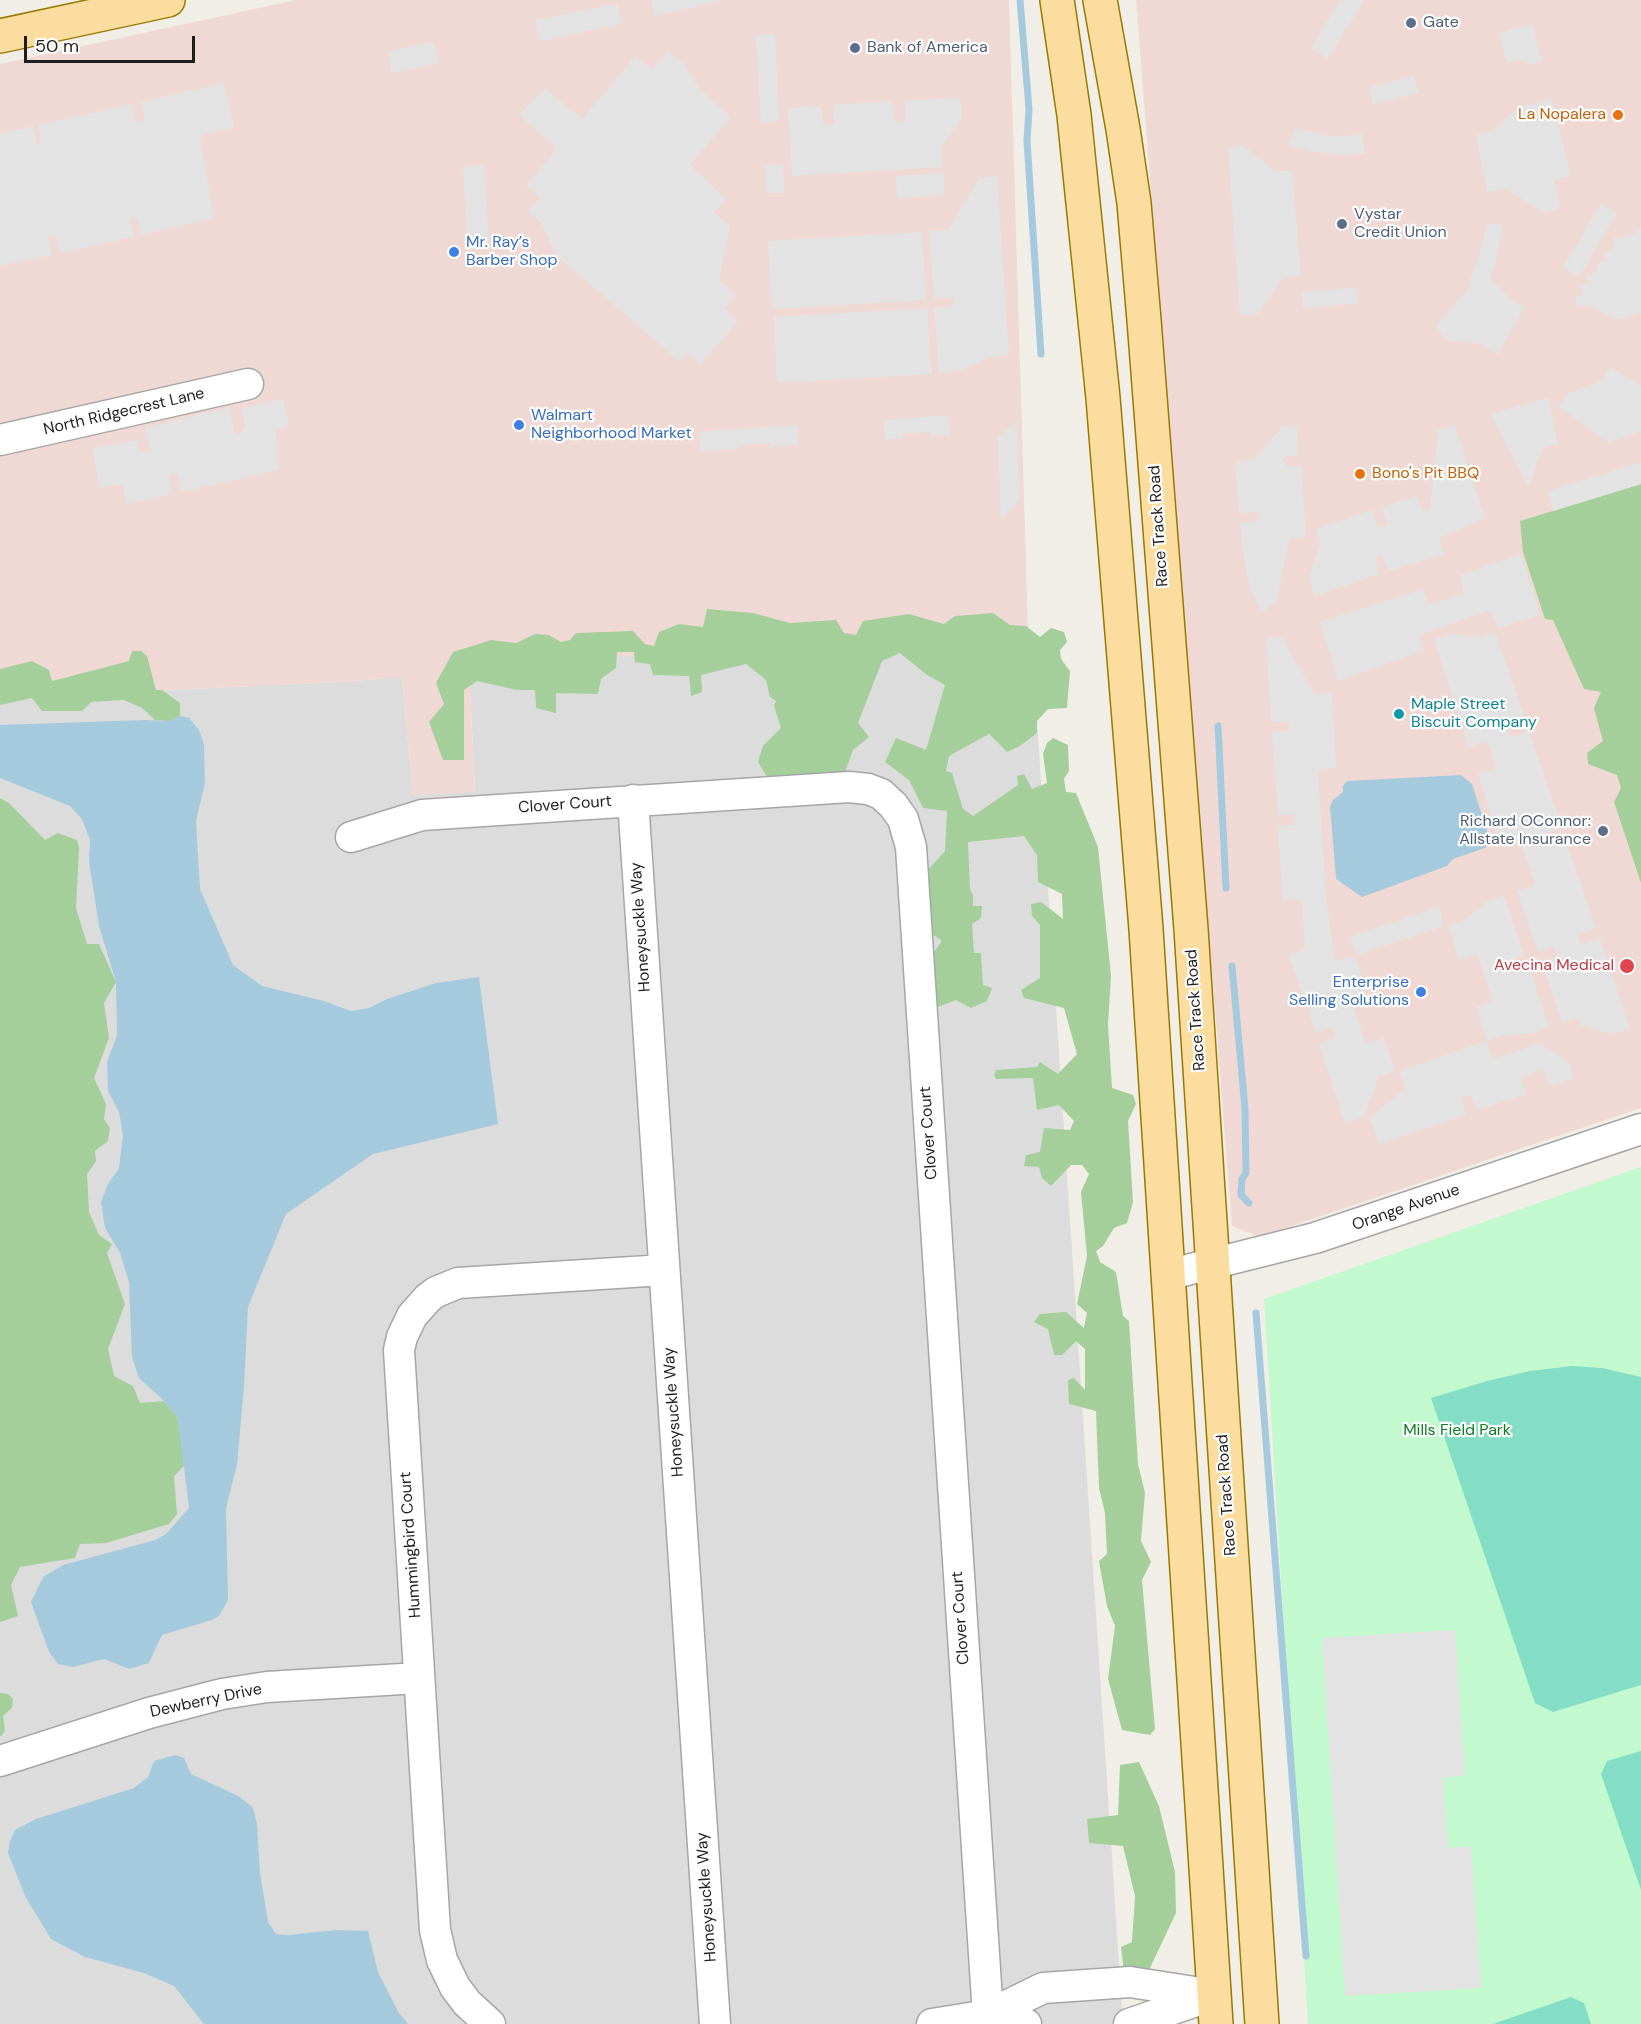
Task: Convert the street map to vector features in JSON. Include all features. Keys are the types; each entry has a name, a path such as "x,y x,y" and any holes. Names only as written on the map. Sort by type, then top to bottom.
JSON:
{"main road":[{"path":"0,36 168,0"},
{"path":"1057,0 1074,115 1103,398 1146,929 1215,2010 1261,2011"},
{"name":"Race Track Road","path":"1100,0 1134,203 1150,395 1191,929 1261,2011"},
{"path":"1112,62 1116,0"},
{"path":"1103,398 1150,395"},
{"path":"1115,550 1161,547"}],"street":[{"name":"North Ridgecrest Lane","path":"0,440 248,384"},
{"name":"Clover Court","path":"351,837 422,815 849,787 868,789 880,794 893,805 903,819 911,847 988,2015"},
{"name":"Honeysuckle Way","path":"633,801 715,2024"},
{"name":"Orange Avenue","path":"1167,1275 1315,1238 1641,1129"},
{"name":"Hummingbird Court","path":"490,2024 467,2003 455,1987 442,1960 435,1930 399,1350 402,1337 412,1316 428,1298 458,1283 664,1270"},
{"name":"Dewberry Drive","path":"0,1761 149,1713 222,1694 267,1687 420,1678"},
{"path":"932,2024 988,2015 1043,1988 1130,1982 1215,2010"},
{"path":"1129,2024 1215,2010"},
{"path":"988,2015 1026,2024"}],"shaded area":[{"path":"296,0 1009,0 1028,630 694,650 469,669 475,792 413,795 402,677 341,682 0,698 0,64"},
{"path":"651,0 724,0 654,16"},
{"path":"1136,0 1641,0 1641,484 1550,512 1641,783 1641,1108 1259,1237 1232,1226"},
{"path":"1340,0 1364,0 1328,59 1311,48"},
{"path":"617,4 622,24 540,41 535,20"},
{"path":"1532,24 1542,62 1528,65 1519,59 1507,63 1499,33"},
{"path":"775,34 779,121 761,122 756,35"},
{"path":"434,42 439,63 392,73 388,51"},
{"path":"668,51 684,63 698,87 731,117 690,165 726,199 714,213 730,226 719,280 736,295 725,308 738,322 700,365 688,352 680,362 556,255 542,224 528,211 540,198 526,186 557,148 519,115 545,88 582,119 635,56 652,69"},
{"path":"1414,76 1419,93 1373,104 1369,87"},
{"path":"224,83 234,128 203,134 200,137 214,218 141,235 137,218 134,216 130,220 134,237 60,253 56,236 50,235 48,237 52,255 0,266 0,133 33,126 37,144 41,145 39,125 132,104 135,121 139,123 145,120 141,102"},
{"path":"960,98 962,118 941,147 943,167 792,176 788,108 821,106 823,123 827,126 834,123 833,105 892,101 894,118 897,122 905,118 905,101"},
{"path":"1552,99 1571,176 1554,180 1560,208 1544,213 1506,189 1487,192 1476,135 1493,131 1518,107"},
{"path":"1295,128 1334,137 1362,134 1365,153 1343,155 1288,145"},
{"path":"1244,146 1275,171 1292,171 1301,276 1284,277 1258,314 1240,315 1228,147"},
{"path":"783,164 784,193 766,193 765,165"},
{"path":"484,165 489,248 468,249 463,167"},
{"path":"943,173 945,195 897,198 896,176"},
{"path":"997,176 1009,355 991,357 958,371 939,373 934,308 954,306 953,297 934,298 929,231 948,230 979,178"},
{"path":"1601,203 1617,213 1579,277 1563,268"},
{"path":"1487,224 1503,225 1490,278 1512,300 1525,307 1497,355 1482,344 1446,340 1436,326 1466,291 1478,260"},
{"path":"1641,227 1641,313 1619,320 1587,304 1577,307 1575,298 1583,295 1580,286 1589,283 1586,275 1597,272 1596,265 1606,260 1604,253 1614,248 1613,239 1635,234"},
{"path":"922,232 926,300 772,309 768,241"},
{"path":"1356,287 1358,303 1303,308 1302,292"},
{"path":"927,308 932,374 777,383 774,317"},
{"path":"1610,367 1641,386 1641,431 1609,443 1558,406 1569,393 1602,381"},
{"path":"1548,398 1558,444 1542,449 1529,487 1490,414"},
{"path":"283,399 289,426 275,430 279,470 181,492 178,475 175,472 169,476 172,494 126,504 123,487 119,484 100,488 92,448 138,440 140,450 144,453 148,452 150,449 145,428 229,407 234,432 241,433 245,427 242,408"},
{"path":"948,415 950,435 931,436 930,432 903,433 903,438 885,440 884,420"},
{"path":"1017,421 1020,500 1001,520 998,438"},
{"path":"797,425 798,445 771,447 770,443 739,445 739,449 700,451 699,432"},
{"path":"1455,425 1485,518 1439,538 1445,554 1388,571 1382,555 1375,557 1379,574 1314,596 1309,578 1320,543 1316,529 1372,510 1377,526 1385,526 1387,523 1382,507 1417,496 1423,511 1430,510 1438,430"},
{"path":"1297,426 1299,455 1286,456 1283,461 1287,466 1301,465 1306,537 1289,540 1276,603 1261,612 1251,590 1244,560 1240,523 1259,521 1259,512 1239,513 1235,463 1254,459 1282,427"},
{"path":"1641,462 1641,484 1553,511 1548,491"},
{"path":"1521,554 1540,615 1498,628 1492,612 1489,611 1421,634 1419,637 1423,651 1338,681 1320,622 1423,589 1428,603 1431,604 1464,593 1460,575"},
{"path":"1028,630 1038,736 1123,2024 0,2024 0,698 341,682 402,677 413,795 475,791 469,669 694,650"},
{"path":"1495,632 1526,721 1510,727 1508,731 1513,737 1529,731 1562,828 1546,833 1545,837 1549,844 1565,839 1596,928 1578,935 1580,943 1600,939 1630,1029 1612,1034 1581,1025 1576,1018 1562,1023 1542,962 1557,955 1552,946 1538,952 1517,891 1534,886 1535,883 1520,842 1517,840 1501,846 1478,774 1495,767 1488,743 1485,741 1469,748 1434,639 1451,634 1481,637"},
{"path":"1282,637 1313,692 1316,694 1332,693 1336,768 1320,769 1318,773 1326,897 1333,948 1336,961 1355,957 1367,991 1353,996 1351,1000 1365,1042 1369,1043 1384,1038 1395,1071 1379,1076 1364,1117 1345,1123 1319,1044 1333,1038 1334,1030 1330,1028 1316,1033 1289,955 1303,950 1305,944 1302,903 1297,899 1283,900 1278,826 1294,825 1296,816 1278,815 1272,732 1288,731 1290,724 1287,721 1271,722 1266,638"},
{"path":"1504,895 1524,955 1511,961 1510,968 1514,971 1529,966 1549,1027 1533,1033 1506,1035 1487,1041 1476,1007 1491,1002 1492,998 1478,956 1474,955 1459,960 1448,925 1464,920 1487,902"},
{"path":"1439,907 1444,926 1356,955 1350,937"},
{"path":"1487,1041 1492,1057 1496,1058 1540,1043 1570,1063 1573,1078 1549,1086 1544,1070 1541,1069 1521,1078 1526,1094 1477,1110 1471,1096 1468,1095 1462,1100 1466,1115 1379,1144 1370,1117 1404,1090 1405,1086 1399,1071"},
{"path":"1455,1630 1465,1775 1443,1778 1448,1848 1471,1846 1481,1988 1345,1996 1322,1638"}],"green space":[{"path":"1641,484 1641,883 1614,802 1621,788 1617,775 1588,764 1587,753 1603,741 1594,708 1601,692 1584,689 1553,620 1545,619 1523,552 1520,521"},
{"path":"707,609 753,613 790,623 836,620 844,633 856,635 863,621 909,614 944,624 955,616 993,613 1010,625 1026,626 1040,637 1051,628 1064,632 1067,642 1060,650 1061,659 1070,671 1067,708 1048,709 1037,721 1037,733 1020,746 1007,752 989,734 949,756 946,771 952,773 963,809 973,816 1018,785 1017,776 1024,774 1032,789 1047,783 1043,754 1047,743 1053,738 1068,745 1069,771 1064,779 1066,792 1076,793 1098,847 1111,976 1108,1025 1112,1088 1133,1095 1136,1104 1128,1121 1133,1202 1127,1223 1114,1228 1103,1246 1096,1251 1100,1262 1116,1272 1123,1316 1129,1321 1138,1464 1145,1493 1141,1541 1151,1562 1142,1580 1155,1729 1150,1735 1122,1730 1108,1679 1115,1626 1107,1606 1099,1561 1107,1554 1105,1513 1099,1488 1096,1411 1069,1404 1068,1380 1074,1378 1085,1390 1085,1349 1076,1341 1062,1355 1054,1355 1048,1329 1034,1322 1040,1314 1066,1312 1084,1328 1087,1313 1077,1304 1087,1256 1081,1192 1089,1174 1082,1165 1071,1165 1051,1186 1042,1178 1039,1167 1024,1166 1026,1155 1040,1152 1044,1128 1070,1130 1074,1121 1059,1105 1037,1110 1033,1078 996,1079 994,1075 996,1070 1037,1067 1040,1062 1058,1074 1077,1054 1064,1008 1024,998 1021,990 1040,978 1040,925 1032,916 1031,904 1041,902 1063,919 1062,894 1038,882 1037,855 1024,836 968,842 973,906 982,906 981,918 972,924 974,953 981,953 983,985 992,988 987,1001 971,1008 956,1000 933,1009 931,956 942,941 932,934 927,871 945,851 947,811 923,808 909,780 885,762 896,738 926,750 945,685 927,675 900,653 882,661 858,723 869,737 853,750 845,772 769,780 758,762 763,746 781,728 774,706 776,701 770,697 766,680 746,664 701,675 702,692 691,696 689,676 653,675 650,664 635,662 634,652 617,652 616,668 601,679 598,694 556,693 556,713 536,708 535,690 517,690 477,681 464,690 464,760 443,760 429,722 444,704 436,683 453,652 491,640 516,643 535,634 549,635 561,642 570,640 576,633 633,631 645,644 654,646 659,632 679,624 703,627"},
{"path":"132,651 141,651 147,656 156,690 162,690 180,703 180,716 170,721 155,720 142,708 124,700 91,702 82,711 42,711 32,698 0,705 0,669 32,661 49,670 52,681 129,661"},
{"path":"0,798 9,803 45,840 58,833 77,840 79,848 76,908 87,944 99,944 116,982 104,1003 109,1038 94,1078 106,1104 104,1119 110,1128 108,1141 95,1151 96,1161 87,1174 89,1212 99,1235 112,1244 107,1253 125,1304 108,1349 114,1376 133,1386 140,1403 164,1401 178,1418 184,1466 174,1476 177,1514 169,1524 106,1543 80,1544 75,1558 20,1567 11,1585 18,1616 0,1622"},
{"name":"Mills Field Park","path":"1641,1167 1641,2024 1308,2024 1264,1299"},
{"path":"1572,1366 1602,1368 1641,1377 1641,1685 1553,1712 1535,1703 1431,1398 1530,1371"},
{"path":"0,1693 8,1694 13,1699 12,1708 3,1716 5,1731 0,1737"},
{"path":"1641,1751 1641,1890 1601,1774 1607,1761"},
{"path":"1139,1762 1159,1806 1175,1872 1176,1913 1148,1972 1124,1972 1121,1947 1132,1942 1135,1896 1123,1846 1089,1843 1087,1819 1118,1815 1120,1765"},
{"path":"1571,1997 1584,2003 1591,2024 1493,2024"}],"water":[{"path":"180,716 189,718 199,730 204,744 205,783 196,821 200,889 233,965 262,986 324,1001 351,1011 369,1008 387,999 436,983 479,977 498,1124 373,1154 286,1214 248,1307 237,1465 226,1508 228,1600 219,1616 212,1620 162,1635 149,1663 129,1669 104,1659 73,1667 58,1664 49,1652 31,1602 43,1577 63,1565 155,1540 166,1534 189,1508 178,1418 164,1401 139,1378 132,1357 129,1282 120,1253 105,1228 101,1202 108,1184 119,1168 123,1135 119,1112 108,1091 107,1062 117,1035 116,982 99,926 89,861 90,840 82,819 70,806 0,778 0,725 169,721"},
{"path":"1461,775 1472,784 1489,837 1489,843 1485,848 1453,859 1447,866 1362,897 1336,879 1330,806 1333,800 1343,792 1343,786 1347,781"},
{"path":"175,1755 184,1758 191,1774 240,1797 253,1808 257,1824 260,1873 268,1922 276,1934 336,1930 368,1931 378,1972 399,2013 408,2024 204,2024 174,1986 144,1973 85,1957 51,1939 25,1896 8,1853 15,1830 36,1819 134,1788 148,1777 154,1761"}],"waterway":[{"path":"1020,0 1029,109 1027,141 1041,354"},
{"path":"1218,726 1226,888"},
{"path":"1232,966 1245,1108 1246,1173 1242,1179 1241,1195 1249,1203"},
{"path":"1256,1313 1306,1956"}],"place":[{"name":"Gate","path":"1411,23"},
{"name":"Bank of America","path":"855,48"},
{"name":"La Nopalera","path":"1618,115"},
{"name":"Vystar Credit Union","path":"1342,224"},
{"name":"Mr. Ray’s Barber Shop","path":"454,252"},
{"name":"Walmart Neighborhood Market","path":"519,425"},
{"name":"Bono's Pit BBQ","path":"1360,474"},
{"name":"Maple Street Biscuit Company","path":"1399,714"},
{"name":"Richard OConnor: Allstate Insurance","path":"1603,831"},
{"name":"Avecina Medical","path":"1627,966"},
{"name":"Enterprise Selling Solutions","path":"1421,992"}]}
